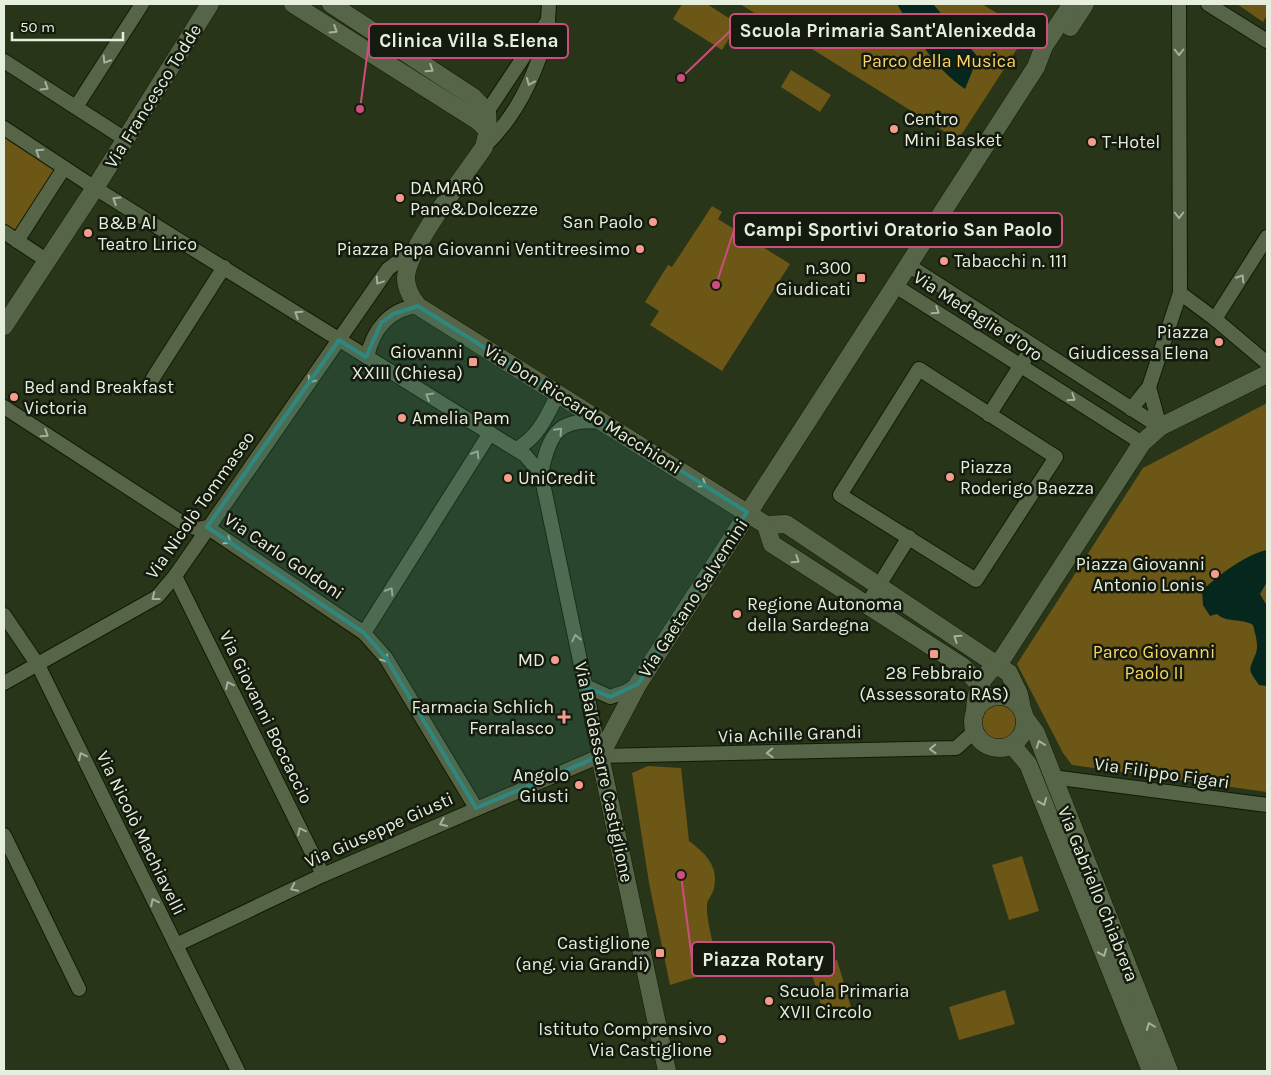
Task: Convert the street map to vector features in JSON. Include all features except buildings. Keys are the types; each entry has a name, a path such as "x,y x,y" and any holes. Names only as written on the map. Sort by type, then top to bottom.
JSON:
{"street":[{"path":"76,107 142,4"},
{"path":"293,4 473,118 486,139"},
{"path":"331,4 473,97 487,112"},
{"path":"368,357 374,336 381,323 393,314 408,307 418,306 406,280 415,249 486,139 503,128 526,92 550,32 548,20 549,4"},
{"path":"747,512 1036,67 1044,46 1072,4"},
{"path":"1036,67 1053,53 1085,4"},
{"path":"1131,408 1149,387 1180,293 1179,4"},
{"path":"1208,4 1267,40"},
{"name":"Via Francesco Todde","path":"4,326 125,140 204,6"},
{"path":"486,139 487,112 548,20"},
{"path":"4,61 125,140"},
{"path":"4,128 95,188 490,432 525,455 541,474"},
{"path":"17,241 64,168"},
{"path":"4,232 46,260"},
{"path":"1215,319 1267,237"},
{"path":"339,340 388,269 415,249"},
{"name":"Via Medaglie d'Oro","path":"908,265 1160,427"},
{"path":"153,378 224,267"},
{"name":"Via Medaglie d'Oro","path":"894,285 1142,443"},
{"path":"1180,293 1215,319 1267,363"},
{"name":"Via Don Riccardo Macchioni","path":"418,306 766,525"},
{"path":"968,332 981,312"},
{"name":"Via Nicolò Tommaseo","path":"4,683 158,597 175,576 207,527 339,340"},
{"path":"989,415 1033,346"},
{"path":"919,369 1056,457 976,580 909,537 840,495 919,369"},
{"path":"975,713 985,700 995,696 1013,700 1024,714 1023,732 1012,745 1003,748 991,747 978,738 975,731 975,713 975,696 988,671 998,664 1142,443 1160,427 1267,374"},
{"path":"1149,387 1160,427"},
{"path":"516,449 527,443 536,434 558,394"},
{"name":"Via Carlo Goldoni","path":"4,408 184,524 198,528 207,527 364,633 386,658 476,808"},
{"path":"541,474 549,445 561,427 568,423 581,421 603,422"},
{"path":"364,633 490,432"},
{"name":"Via Baldassarre Castiglione","path":"541,474 667,1071"},
{"name":"Via Gaetano Salvemini","path":"600,756 638,684 747,512"},
{"name":"Via Gabriello Chiabrera","path":"766,525 786,524 998,664 1009,674 1019,694 1024,714 1036,733 1169,1071"},
{"path":"766,525 772,544 962,666 980,685"},
{"path":"866,606 909,537"},
{"name":"Via Giovanni Boccaccio","path":"175,576 323,875"},
{"name":"Via Nicolò Machiavelli","path":"4,615 38,665 238,1071"},
{"name":"Via Gaetano Salvemini","path":"586,686 610,697 625,692 638,684"},
{"name":"Via Achille Grandi","path":"600,756 956,748 975,731"},
{"name":"Via Gabriello Chiabrera","path":"1012,745 1028,764 1151,1071"},
{"name":"Via Giuseppe Giusti","path":"176,945 323,875 600,756"},
{"name":"Via Filippo Figari","path":"1052,777 1267,805"},
{"path":"4,835 79,989"}],"highlighted area":[{"path":"418,306 747,512 638,684 610,697 586,687 600,756 476,808 386,658 364,633 207,527 339,340 366,357 381,323 393,314"}],"green space":[{"path":"682,4 707,4 738,24 722,50 673,19"},
{"name":"Parco della Musica","path":"740,4 982,4 1028,32 958,140"},
{"path":"1237,4 1267,4 1267,15 1263,22"},
{"path":"791,70 831,95 820,112 781,87"},
{"path":"4,132 59,168 17,232 4,224"},
{"path":"712,206 722,212 718,219 790,264 722,371 650,325 659,311 645,302 668,265 672,267"},
{"name":"Parco Giovanni Paolo II","path":"1267,403 1267,792 1072,765 1063,753 1017,664 1143,468"},
{"path":"993,697 1003,697 1016,704 1023,717 1023,727 1016,740 1003,747 993,747 984,743 977,736 973,727 973,717 977,708 984,701"},
{"path":"648,766 681,768 689,841 705,855 713,867 715,880 714,888 707,903 707,912 719,970 670,985 649,883 632,773"},
{"path":"1022,856 1039,911 1009,920 992,865"},
{"path":"837,960 851,1007 824,1015 810,968"},
{"path":"1005,990 1015,1024 959,1040 949,1007"}],"shaded area":[{"path":"897,4 933,4 978,57 965,89 934,61"},
{"path":"1267,550 1267,582 1260,594 1267,606 1267,686 1259,685 1250,669 1257,647 1253,625 1225,619 1217,614 1210,616 1203,605 1202,590 1241,561"}],"place":[{"name":"Scuola Primaria Sant'Alenixedda","path":"681,78"},
{"name":"Clinica Villa S.Elena","path":"360,109"},
{"name":"Centro Mini Basket","path":"894,129"},
{"name":"T-Hotel","path":"1092,142"},
{"name":"DA.MARÒ Pane&Dolcezze","path":"400,198"},
{"name":"San Paolo","path":"653,222"},
{"name":"B&B Al Teatro Lirico","path":"88,233"},
{"name":"Piazza Papa Giovanni Ventitreesimo","path":"640,249"},
{"name":"Tabacchi n. 111","path":"944,261"},
{"name":"n.300 Giudicati","path":"861,278"},
{"name":"Campi Sportivi Oratorio San Paolo","path":"716,285"},
{"name":"Piazza Giudicessa Elena","path":"1219,342"},
{"name":"Giovanni XXIII (Chiesa)","path":"473,362"},
{"name":"Bed and Breakfast Victoria","path":"14,397"},
{"name":"Amelia Pam","path":"402,418"},
{"name":"Piazza Roderigo Baezza","path":"950,477"},
{"name":"UniCredit","path":"508,478"},
{"name":"Piazza Giovanni Antonio Lonis","path":"1215,574"},
{"name":"Regione Autonoma della Sardegna","path":"737,614"},
{"name":"28 Febbraio (Assessorato RAS)","path":"934,654"},
{"name":"MD","path":"555,660"},
{"name":"Farmacia Schlich Ferralasco","path":"564,717"},
{"name":"Angolo Giusti","path":"579,785"},
{"name":"Piazza Rotary","path":"681,875"},
{"name":"Castiglione (ang. via Grandi)","path":"660,953"},
{"name":"Scuola Primaria XVII Circolo","path":"769,1001"},
{"name":"Istituto Comprensivo Via Castiglione","path":"722,1039"}]}
